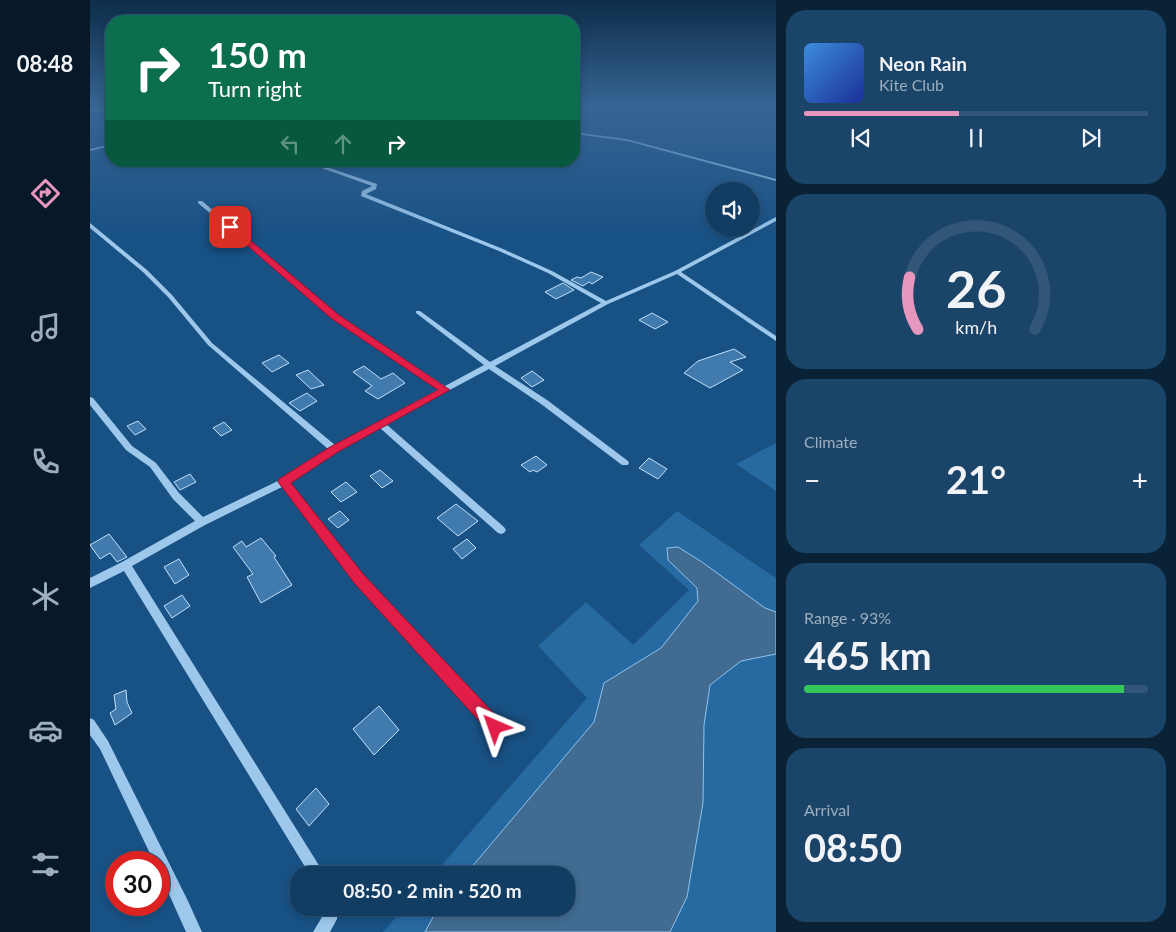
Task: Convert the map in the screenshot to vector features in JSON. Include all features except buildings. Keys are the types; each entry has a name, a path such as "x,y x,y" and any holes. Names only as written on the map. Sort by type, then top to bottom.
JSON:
{"street":[{"path":"662,149 776,180"},
{"path":"322,167 375,185 374,188 364,192 363,195 501,250 550,272 606,303"},
{"path":"200,202 336,317 445,390"},
{"path":"90,583 202,522 283,482 334,449 382,425 606,303 677,272 776,219"},
{"path":"90,224 145,271 170,296 210,344 334,449"},
{"path":"677,272 776,339"},
{"path":"418,312 489,366 544,402 625,463"},
{"path":"90,400 130,448 153,465 176,496 202,522"},
{"path":"382,425 501,530"},
{"path":"283,482 360,580 495,727"},
{"path":"126,565 312,866"},
{"path":"90,724 108,754 194,932"},
{"path":"321,932 329,916"}],"shaded area":[{"path":"776,443 776,491 736,464"},
{"path":"677,511 776,578 776,932 383,932 397,916 575,916 575,866 441,866 587,698 538,646 586,602 633,645 689,590 639,545"},
{"path":"678,547 765,608 776,612 776,654 741,661 710,685 704,725 703,803 687,897 670,932 425,932 434,916 575,916 575,866 473,866 594,722 604,683 661,648 698,601 697,588 668,560 667,548"}],"route":[{"path":"230,227 336,317 381,349 445,390 334,449 283,482 360,580 495,727"}]}
